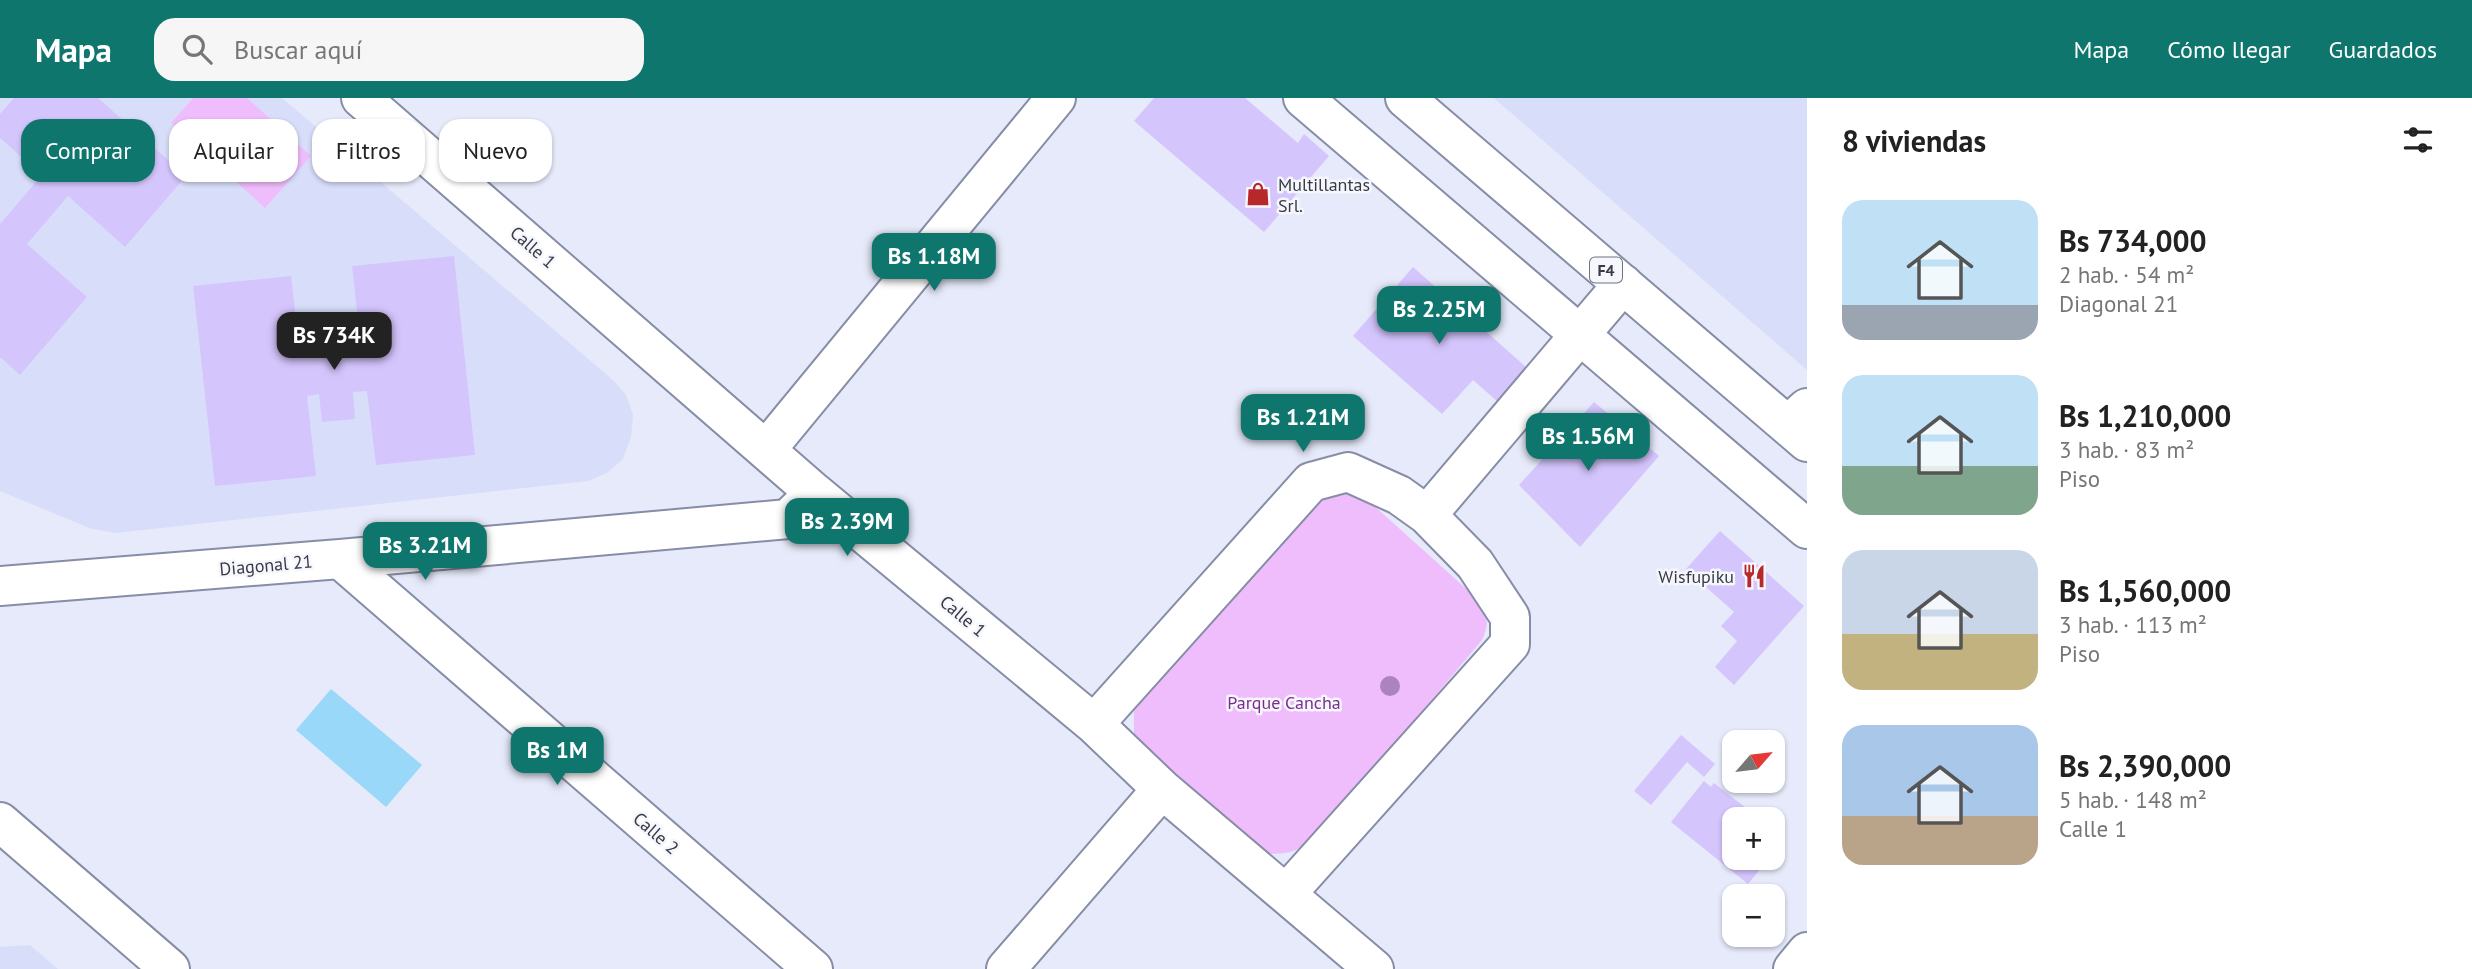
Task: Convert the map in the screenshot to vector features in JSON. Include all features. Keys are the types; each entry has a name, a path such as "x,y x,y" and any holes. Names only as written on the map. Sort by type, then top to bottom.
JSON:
{"main road":[{"name":"Calle 1","path":"361,98 815,493 1094,724 1161,789 1374,969"},
{"path":"766,450 1056,98"},
{"path":"1303,98 1807,529"},
{"name":"F4","path":"1405,98 1623,284 1801,425"},
{"path":"1427,515 1623,284"},
{"path":"1094,724 1311,482 1348,472 1399,495 1427,515 1475,564 1510,617 1510,645 1286,894"},
{"name":"Diagonal 21","path":"0,586 788,519 815,493"},
{"name":"Calle 2","path":"340,559 813,969"},
{"path":"1006,969 1161,789"},
{"path":"0,822 170,969"},
{"path":"1793,969 1807,953"}],"shaded area":[{"path":"0,98 282,98 312,124 312,182 381,182 613,380 626,395 633,415 631,437 623,459 607,473 588,481 116,533 92,529 0,491"},
{"path":"1494,98 1807,98 1807,370"},
{"path":"30,945 58,969 0,969 0,947"}],"green space":[{"path":"193,98 247,98 270,119 175,119"},
{"path":"298,144 311,156 298,171"},
{"path":"236,182 288,182 265,208"},
{"name":"Parque Cancha","path":"1338,489 1361,494 1481,602 1487,625 1482,640 1313,841 1292,852 1267,853 1134,738 1134,707 1323,493"}],"water":[{"path":"331,689 422,765 386,807 296,730"}],"building":[{"path":"14,98 98,98 122,119 21,119 21,156 0,138 0,114"},
{"name":"Multillantas Srl.","path":"1154,98 1245,98 1298,143 1304,134 1329,156 1264,232 1134,121"},
{"path":"155,149 169,161 169,182 181,182 125,247 68,196 27,244 87,297 20,375 0,357 0,224 36,182 155,182"},
{"path":"454,256 475,455 376,465 367,391 353,392 355,419 322,422 319,394 307,396 316,476 215,486 193,286 291,276 300,355 361,348 352,266"},
{"path":"1413,267 1534,374 1505,408 1473,380 1442,414 1353,336"},
{"path":"1594,402 1659,456 1580,547 1519,485"},
{"path":"1720,531 1804,606 1734,685 1715,667 1737,641 1721,626 1734,612 1686,569"},
{"path":"1681,735 1715,764 1704,777 1687,762 1651,805 1634,791"},
{"path":"1704,781 1711,787 1714,783 1722,789 1722,793 1727,793 1745,807 1722,807 1722,863 1671,822"},
{"path":"1731,870 1759,870 1748,884"}],"place":[{"name":"Multillantas Srl.","path":"1258,194"},
{"name":"Wisfupiku","path":"1754,576"}]}
